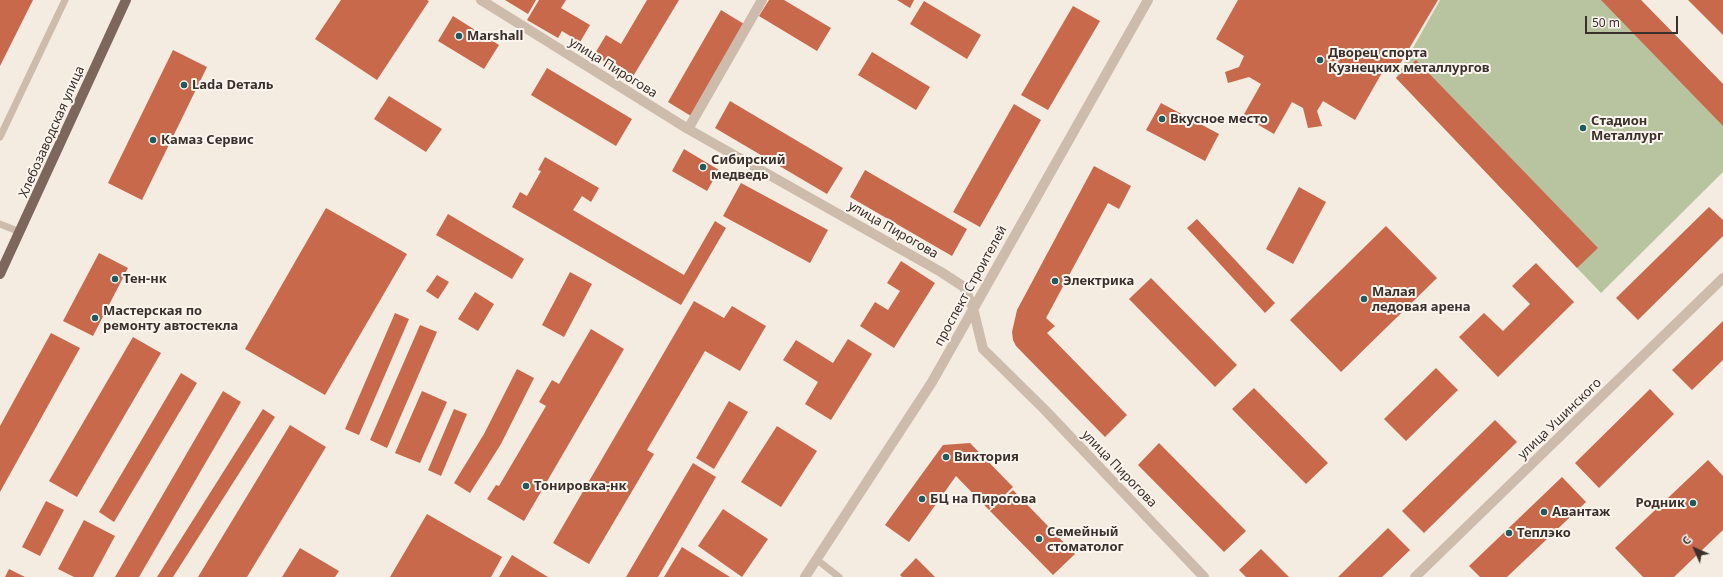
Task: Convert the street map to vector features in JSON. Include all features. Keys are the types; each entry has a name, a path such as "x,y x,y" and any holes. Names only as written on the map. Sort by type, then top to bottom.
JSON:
{"main road":[{"name":"Хлебозаводская улица","path":"0,274 126,0"}],"street":[{"name":"улица Пирогова","path":"481,0 688,129 964,287 973,308 983,349 1091,458 1204,577"},
{"path":"688,129 762,0"},
{"name":"проспект Строителей","path":"805,577 932,382 1148,0"},
{"name":"улица Ушинского","path":"1415,577 1723,278"}],"lane":[{"path":"0,137 65,0"},
{"path":"0,224 20,232"},
{"path":"816,559 839,577"}],"green space":[{"name":"Стадион Металлург","path":"1440,0 1641,0 1723,84 1723,172 1601,293 1396,78"}],"building":[{"path":"0,0 33,0 0,66"},
{"path":"341,0 429,1 377,80 315,39"},
{"path":"505,0 536,0 528,14"},
{"path":"539,0 566,0 561,8 590,25 580,42 562,31 558,38 527,20"},
{"path":"647,0 679,0 632,78 594,55 606,35 621,44"},
{"path":"769,0 784,0 831,28 817,51 759,16"},
{"path":"897,0 914,0 910,8"},
{"name":"Дворец спорта Кузнецких металлургов","path":"1238,0 1438,0 1397,69 1387,64 1355,120 1323,101 1317,111 1322,126 1308,128 1303,108 1292,102 1274,134 1243,116 1261,84 1249,77 1228,83 1225,72 1239,67 1244,56 1216,39"},
{"path":"1601,0 1641,0 1723,84 1723,126"},
{"path":"1688,0 1723,0 1723,35"},
{"path":"924,1 981,35 967,59 910,24"},
{"path":"1073,6 1100,21 1048,110 1021,95"},
{"path":"721,10 744,24 691,116 668,102"},
{"path":"453,16 499,45 484,69 438,41"},
{"path":"173,50 207,67 142,200 108,183"},
{"path":"872,52 930,87 916,110 858,75"},
{"path":"1416,60 1598,248 1577,268 1396,78"},
{"path":"547,68 632,119 616,146 531,95"},
{"path":"389,96 442,129 426,152 374,119"},
{"path":"730,101 843,168 827,194 715,128"},
{"path":"1161,103 1219,134 1205,161 1146,130"},
{"path":"1014,104 1041,120 980,227 953,212"},
{"path":"684,149 719,170 707,191 672,171"},
{"path":"545,157 599,188 591,202 582,196 573,210 684,275 715,221 726,228 681,305 512,207 520,192 527,196 541,171 538,170"},
{"path":"1094,166 1131,186 1119,209 1108,203 1046,318 1055,326 1047,333 1127,415 1105,437 1016,346 1013,340 1012,332 1017,310"},
{"path":"865,170 967,229 952,256 850,197"},
{"path":"741,183 828,230 810,263 723,216"},
{"path":"1299,187 1326,202 1293,264 1266,249"},
{"path":"1709,207 1723,220 1723,236 1638,320 1616,298"},
{"path":"326,208 407,254 325,395 245,349"},
{"path":"448,214 524,259 512,279 436,235"},
{"path":"1197,219 1275,303 1265,313 1187,228"},
{"name":"Малая ледовая арена","path":"1386,226 1437,278 1341,372 1290,320"},
{"path":"99,253 128,268 93,336 63,321"},
{"path":"901,261 935,283 894,348 860,326 875,302 888,310 900,291 887,283"},
{"path":"1536,263 1574,302 1498,377 1459,337 1484,313 1503,331 1530,304 1512,286"},
{"path":"570,272 592,284 564,337 542,325"},
{"path":"437,275 449,282 438,299 426,291"},
{"path":"1151,278 1237,365 1215,387 1129,299"},
{"path":"475,292 494,304 478,331 458,319"},
{"path":"694,301 724,318 732,306 766,326 740,371 705,351 647,450 654,454 589,564 553,543"},
{"path":"395,313 409,319 359,435 345,429"},
{"path":"1723,321 1723,360 1692,390 1672,370"},
{"path":"420,325 437,332 387,448 370,440"},
{"path":"591,329 624,349 524,521 487,499 496,485 499,486 546,406 539,402 552,380 559,384"},
{"path":"51,333 80,348 0,492 0,426"},
{"path":"133,337 161,353 77,497 49,481"},
{"path":"848,339 872,354 831,420 805,404 818,382 783,360 796,340 833,363"},
{"path":"1436,368 1458,390 1406,441 1384,419"},
{"path":"517,369 534,378 501,444 470,493 454,483 484,434"},
{"path":"181,373 197,383 114,522 99,512"},
{"path":"1254,388 1328,463 1306,484 1232,409"},
{"path":"1650,389 1674,414 1599,488 1575,463"},
{"path":"223,391 241,402 139,577 115,577"},
{"path":"422,391 447,402 420,463 395,453"},
{"path":"729,401 748,412 714,469 696,458"},
{"path":"263,409 275,417 173,577 157,577"},
{"path":"454,409 467,414 441,476 428,470"},
{"path":"1495,420 1517,442 1424,533 1402,511"},
{"path":"290,425 326,447 247,577 198,577"},
{"path":"777,426 817,451 781,507 741,482"},
{"name":"БЦ на Пирогова","path":"970,443 1013,487 989,510 956,476 909,542 885,525 943,445"},
{"path":"1159,443 1246,531 1224,552 1138,465"},
{"name":"Родник","path":"1708,460 1723,476 1723,530 1674,577 1643,577 1615,548"},
{"path":"693,463 716,477 658,577 626,577"},
{"path":"1562,477 1586,502 1507,577 1480,577 1469,566"},
{"name":"Семейный стоматолог","path":"1013,490 1075,554 1053,575 990,511"},
{"path":"46,501 64,510 40,556 22,547"},
{"path":"723,509 768,539 742,577 698,546"},
{"path":"427,514 502,557 491,577 390,577"},
{"path":"84,520 115,536 93,577 74,577 58,569"},
{"path":"1388,528 1410,550 1382,577 1338,577"},
{"path":"682,547 730,577 664,577"},
{"path":"300,548 339,571 335,577 282,577"},
{"path":"1261,549 1289,577 1246,577 1239,570"},
{"path":"512,555 548,577 499,577"},
{"path":"916,558 935,577 902,577 900,575"},
{"path":"9,569 25,577 5,577"}],"place":[{"name":"Marshall","path":"459,36"},
{"name":"Дворец спорта Кузнецких металлургов","path":"1320,60"},
{"name":"Lada Dеталь","path":"184,85"},
{"name":"Вкусное место","path":"1162,119"},
{"name":"Стадион Металлург","path":"1583,128"},
{"name":"Камаз Сервис","path":"153,140"},
{"name":"Сибирский медведь","path":"703,167"},
{"name":"Тен-нк","path":"115,279"},
{"name":"Электрика","path":"1055,281"},
{"name":"Малая ледовая арена","path":"1364,299"},
{"name":"Мастерская по ремонту автостекла","path":"95,318"},
{"name":"Виктория","path":"946,457"},
{"name":"Тонировка-нк","path":"526,486"},
{"name":"БЦ на Пирогова","path":"922,499"},
{"name":"Родник","path":"1693,503"},
{"name":"Авантаж","path":"1544,512"},
{"name":"Теплэко","path":"1509,533"},
{"name":"Семейный стоматолог","path":"1039,539"}]}
